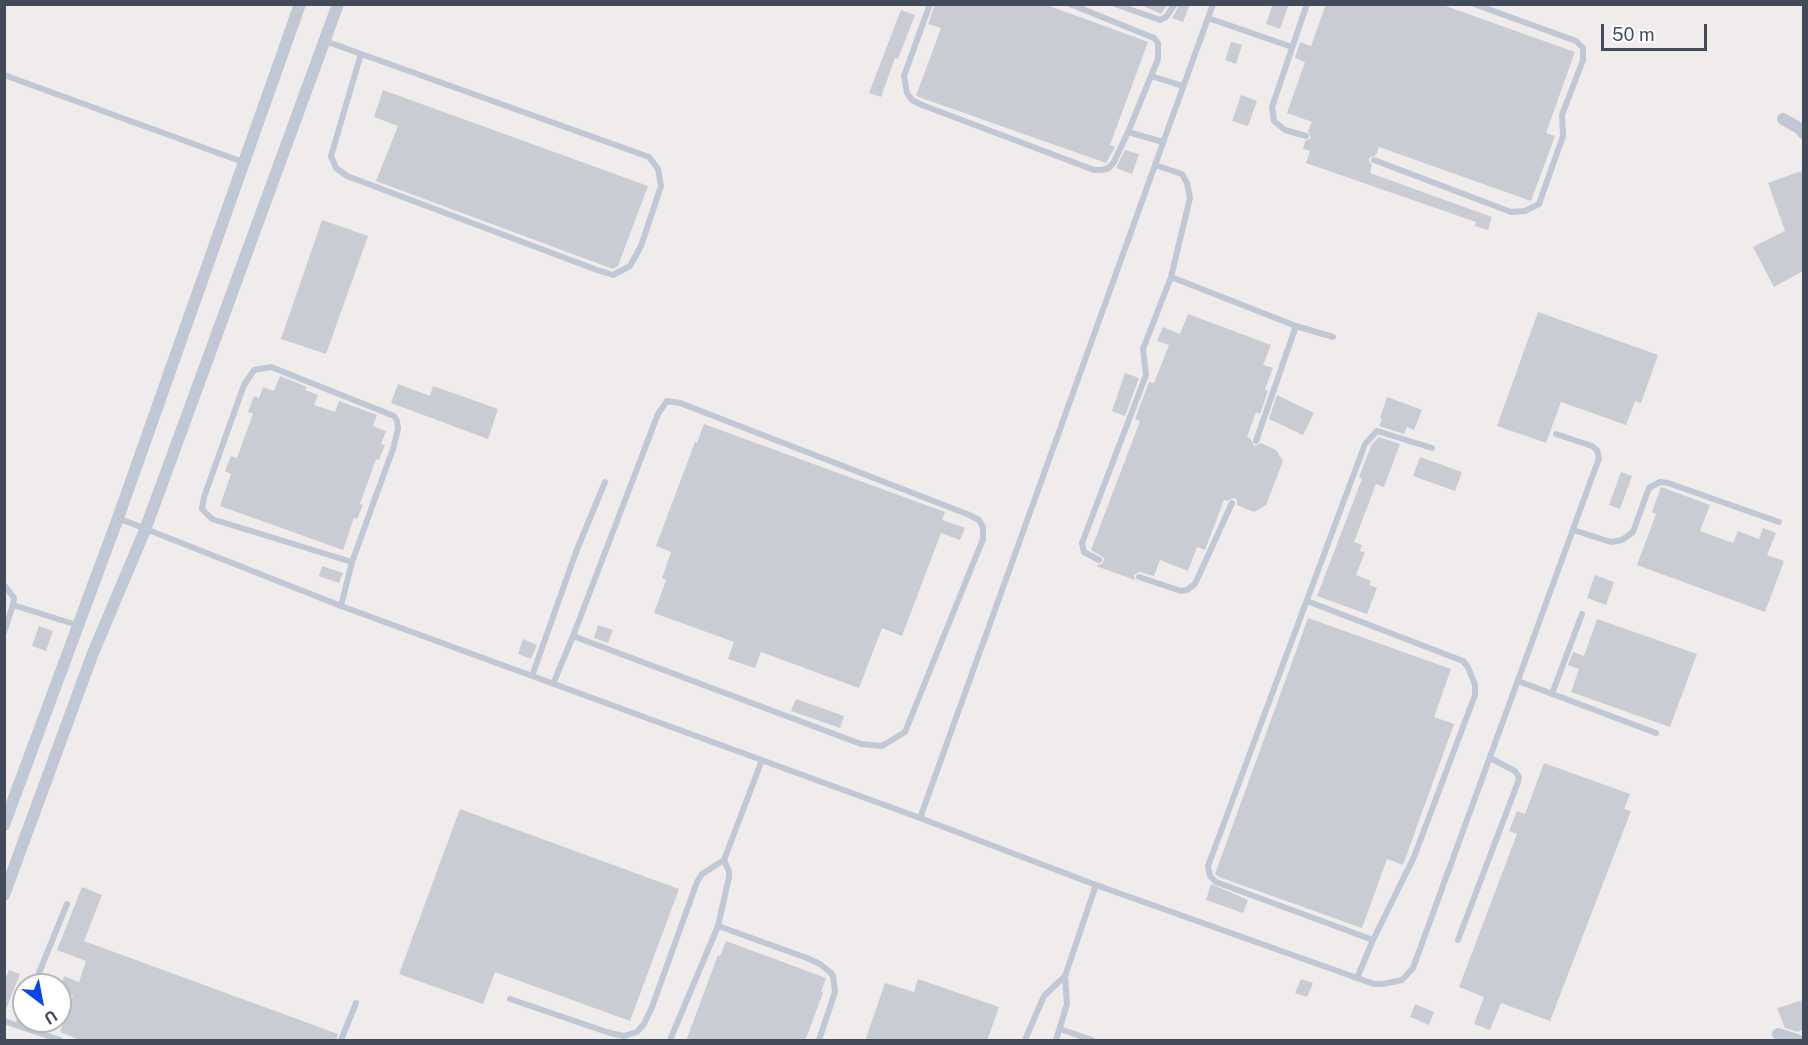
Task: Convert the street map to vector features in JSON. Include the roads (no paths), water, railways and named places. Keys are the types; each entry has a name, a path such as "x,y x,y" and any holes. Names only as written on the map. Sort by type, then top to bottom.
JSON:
{"street":[{"path":"4,825 118,518 300,4"},
{"path":"4,895 93,653 145,530 338,4"},
{"path":"1783,119 1803,134"},
{"path":"1778,1034 1797,1041"}],"lane":[{"path":"930,4 904,76 904,85 912,100 1094,170 1102,170 1109,168 1114,162 1128,132 1151,76 1159,49 1158,43 1154,38 1070,4"},
{"path":"1115,4 1160,20 1166,17 1175,4"},
{"path":"920,818 1213,4"},
{"path":"1306,136 1285,130 1275,122 1272,107 1307,4"},
{"path":"1374,160 1511,212 1525,211 1539,204 1563,136 1562,115 1583,60 1583,48 1576,40 1474,4"},
{"path":"1208,18 1292,47"},
{"path":"325,41 649,157 658,169 661,186 641,246 630,266 613,275 597,270 353,178 336,168 331,156 361,54"},
{"path":"4,75 243,162"},
{"path":"1151,76 1184,86"},
{"path":"1128,132 1163,142"},
{"path":"1099,560 1084,552 1082,543 1146,375 1143,349 1171,277 1190,198 1188,183 1182,174 1155,165"},
{"path":"1171,277 1296,326 1333,337"},
{"path":"1256,441 1296,326"},
{"path":"341,606 352,562 393,449 398,429 397,421 394,416 271,367 254,370 244,385 204,497 202,509 212,519 352,562"},
{"path":"553,684 658,414 667,401 680,403 967,514 979,520 984,527 983,539 905,732 882,746 861,744 573,636"},
{"path":"1373,940 1216,882 1210,876 1208,866 1365,444 1377,430 1432,448"},
{"path":"118,518 341,606 920,818 1096,885 1374,984 1392,983 1402,980 1413,968 1599,454 1592,446 1556,434"},
{"path":"532,676 576,552 604,482"},
{"path":"1573,531 1613,543 1622,540 1633,532 1649,488 1660,482 1779,522"},
{"path":"1139,577 1181,591 1196,584 1232,503"},
{"path":"4,585 15,598 4,632"},
{"path":"1307,601 1463,661 1475,685 1475,695 1414,857 1357,978"},
{"path":"14,605 77,625"},
{"path":"1552,694 1582,614"},
{"path":"1518,681 1656,733"},
{"path":"1458,940 1519,777 1515,771 1490,758"},
{"path":"510,999 610,1033 624,1036 637,1032 645,1024 652,1008 697,882 702,874 724,860 762,760"},
{"path":"670,1041 718,926 729,877 724,860"},
{"path":"1056,1041 1067,1005 1065,976 1096,885"},
{"path":"39,973 67,904"},
{"path":"718,926 807,958 820,964 831,973 835,992 819,1041"},
{"path":"1025,1041 1044,996 1065,976"},
{"path":"341,1041 356,1003"},
{"path":"1060,1029 1092,1041"},
{"path":"39,1033 60,1041"}]}
